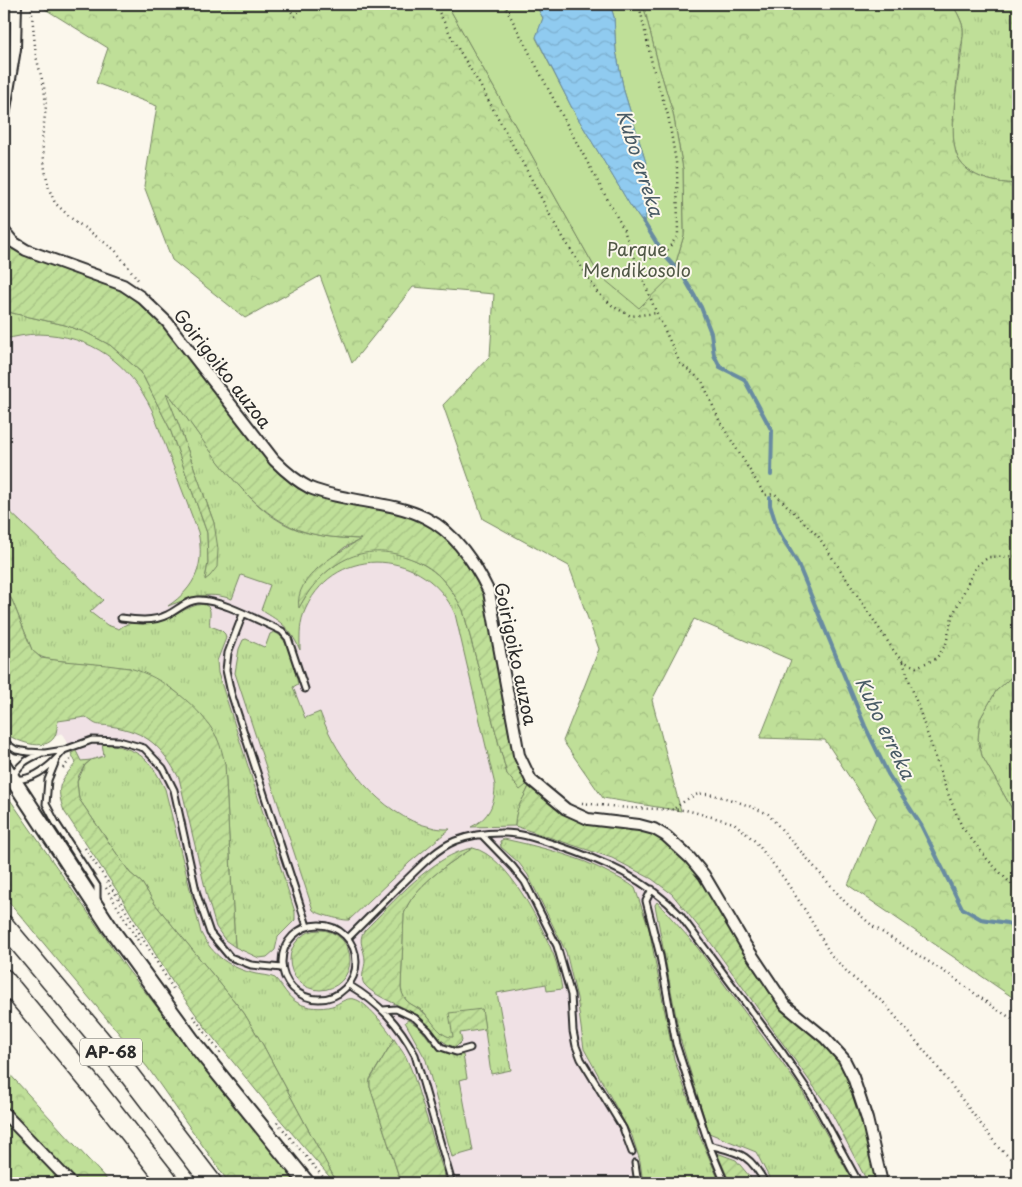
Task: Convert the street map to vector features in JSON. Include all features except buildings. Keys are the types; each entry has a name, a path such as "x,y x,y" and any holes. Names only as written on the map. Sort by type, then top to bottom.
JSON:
{"highway":[{"name":"AP-68","path":"4,925 124,1068 212,1183"},
{"name":"AP-68","path":"4,979 96,1090 169,1183"}],"street":[{"path":"4,115 16,49 16,4"},
{"name":"Goirigoiko auzoa","path":"4,231 13,242 26,250 123,285 141,297 166,322 274,460 290,476 309,487 323,492 407,510 426,518 466,551 489,592 519,755 532,780 566,809 588,819 639,825 654,829 666,836 690,858 704,875 746,946 786,1006 825,1038 844,1059 853,1077 864,1110 882,1183"},
{"path":"4,766 111,929 196,1047 307,1183"},
{"path":"4,1113 71,1183"}],"lane":[{"path":"121,618 136,620 164,616 188,602 197,600 220,604 282,631 290,644 305,689"},
{"path":"243,614 228,653 226,670 231,693 307,926"},
{"path":"64,750 34,776 22,780 12,779 20,764 30,758 64,750 92,740 119,741 144,748 163,768 174,790 197,895 210,933 230,957 251,965 282,968"},
{"path":"4,742 16,750 45,753"},
{"path":"57,758 48,780 46,804 56,823 97,886 97,906"},
{"path":"348,938 429,858 454,842 482,835 501,833 534,838 590,856 635,878 669,903 680,915 782,1052 811,1095 859,1183"},
{"path":"482,835 525,882 557,946 571,995 573,1032 576,1046 581,1059 623,1128 632,1152"},
{"path":"652,890 646,901 660,956 676,1044 709,1145 725,1183"},
{"path":"318,924 339,930 348,938 354,949 357,961 355,974 349,985 340,993 328,998 316,999 304,996 294,990 286,980 282,968 282,957 284,947 297,931 307,926 318,924"},
{"path":"349,985 368,996 407,1038 415,1055 452,1183"},
{"path":"383,1010 396,1009 415,1018 428,1030 441,1047 456,1052 470,1048"},
{"path":"709,1145 744,1155 752,1161 765,1183"},
{"path":"635,1163 638,1183"}],"path":[{"path":"31,4 36,56 44,87 46,106 42,140 49,189 55,203 71,218 115,250 132,270 142,286"},
{"path":"285,4 295,16 304,4"},
{"path":"435,4 453,40 533,182 552,221 597,292 614,307 631,316 657,313"},
{"path":"504,4 623,228 657,313 680,363 702,381 720,422 765,494 775,494 818,536 902,661 946,789 962,827 987,859 1018,891"},
{"path":"636,262 664,255 678,235 677,168 668,115 653,68 639,4"},
{"path":"902,661 916,667 936,660 946,644 952,617 976,566 989,557 1018,556"},
{"path":"4,727 11,737"},
{"path":"674,808 687,799 700,794 716,796 753,806 768,814 846,902 874,927 951,976 996,1009 1018,1022"},
{"path":"576,802 628,808 674,808 734,823 756,842 783,877 831,955 851,976 884,1003 932,1060 999,1148 1018,1165"},
{"path":"84,847 117,896 178,998"},
{"path":"101,881 147,955"},
{"path":"167,988 172,995"},
{"path":"190,1013 225,1059"},
{"path":"273,1118 328,1183"}],"shaded area":[{"path":"4,231 274,460 309,487 426,518 519,755 531,780 566,809 639,825 882,1183 335,1183 211,1035 173,983 118,892 64,811 59,797 59,786 62,779 76,763 62,733 55,736 49,743 37,745 23,743 4,733"}],"green space":[{"path":"4,4 16,4 4,115"},
{"path":"37,4 447,4 599,275 672,276 684,235 683,169 673,113 643,4 952,4 963,28 953,122 953,136 958,158 969,171 976,175 993,181 1018,184 1018,671 996,691 980,719 978,739 982,756 1012,809 1018,853 1018,1001 848,885 876,817 825,740 760,738 791,660 694,619 652,700 681,811 603,798 563,741 599,649 569,566 483,519 443,405 490,356 494,294 413,287 352,363 320,276 245,318 172,260 144,186 157,106 96,83 108,48"},
{"name":"Parque Mendikosolo","path":"447,4 535,4 543,18 536,38 573,110 644,225 646,163 624,91 616,51 614,17 610,4 643,4 673,113 683,169 684,235 672,276 639,308 599,275"},
{"path":"952,4 1018,4 1018,184 993,181 976,175 969,171 958,158 954,146 953,131 963,28"},
{"path":"7,234 13,242 123,285 167,322 274,460 309,487 407,510 445,531 481,576 519,755 531,780 566,809 654,829 690,858 786,1006 844,1059 882,1183 868,1183 829,1108 706,936 672,894 652,879 612,858 515,826 518,807 531,781 520,790 507,774 463,610 444,582 434,571 416,561 389,553 372,552 357,555 330,569 318,580 299,608 299,596 310,576 331,558 361,539 307,533 290,526 272,515 255,502 224,469 171,397 166,393 214,523 218,549 217,567 205,580 208,563 207,533 170,429 141,372 110,345 87,333 65,325 12,313 4,309 4,241"},
{"path":"4,309 12,313 65,325 87,333 110,345 141,372 170,429 207,533 208,563 205,579 210,576 214,523 165,392 171,397 225,470 257,504 274,517 291,527 308,533 362,539 345,547 318,569 299,607 316,581 342,561 361,553 382,551 404,556 425,565 441,578 463,610 507,774 531,780 517,812 515,826 471,827 487,815 490,810 494,798 495,785 455,614 442,593 424,577 404,567 382,562 359,564 338,572 320,587 306,608 301,623 300,650 288,630 261,610 270,585 241,575 232,599 207,595 168,606 178,599 192,583 199,565 200,544 198,532 152,410 143,393 120,366 92,346 57,336 38,334 4,339"},
{"path":"4,506 103,600 90,612 107,625 119,629 132,623 157,622 201,604 208,606 210,626 221,630 225,634 226,638 217,661 218,673 295,912 295,920 278,937 275,950 267,957 259,958 235,947 225,764 217,738 202,716 174,690 130,668 53,660 39,656 32,650 12,600 4,589"},
{"path":"4,589 12,600 32,650 41,658 118,666 141,672 180,695 211,727 222,751 225,764 235,947 225,940 216,927 179,778 166,757 152,742 134,732 97,724 86,717 58,721 55,736 44,744 37,745 22,742 4,733"},
{"path":"274,632 279,635 288,647 298,684 293,687 305,718 320,712 337,748 363,783 395,811 413,821 436,828 450,829 410,862 349,920 331,917 313,910 235,673 239,649 243,640 246,639 264,647 270,634"},
{"path":"1018,671 1018,853 1012,809 982,756 978,739 980,719 996,691"},
{"path":"102,743 134,751 141,756 148,762 165,789 201,933 211,948 223,960 238,968 275,978 291,998 302,1005 323,1008 348,999 359,1001 376,1016 391,1034 394,1039 370,1079 370,1087 401,1183 337,1183 244,1013 155,904 142,883 130,873 79,799 77,782 85,765 91,760 104,756"},
{"path":"76,751 81,761 91,760 85,765 79,775 77,782 79,799 130,873 142,883 155,904 244,1013 337,1183 277,1116 211,1035 173,983 118,892 64,811 60,796 61,785 66,775 76,763 71,753"},
{"path":"4,791 127,969 296,1183 229,1183 148,1068 4,896"},
{"path":"504,839 572,857 627,882 635,888 649,929 674,1059 696,1120 698,1132 720,1183 643,1183 640,1161 632,1136 584,1049 577,998 566,952 528,875 519,863 501,847 500,841"},
{"path":"473,848 486,854 499,864 522,893 541,927 554,956 562,989 547,991 546,984 497,993 511,1070 491,1074 482,1009 453,1038 448,1037 440,1031 423,1011 408,1002 403,996 401,988 404,914 408,904 432,876"},
{"path":"473,848 432,876 415,894 404,914 401,988 406,1000 421,1010 440,1031 453,1037 449,1013 482,1009 485,1029 460,1033 462,1041 456,1047 440,1039 418,1016 375,993 364,984 365,957 361,939 364,931 414,881 443,860 458,852"},
{"path":"657,902 697,947 801,1089 854,1183 772,1183 756,1152 709,1133 680,1038 655,905"},
{"path":"320,930 336,935 341,939 345,944 350,960 345,976 341,981 336,985 320,990 304,985 299,981 295,976 290,960 295,944 299,939 304,935"},
{"path":"408,1020 423,1031 436,1048 443,1052 463,1055 467,1078 460,1080 473,1151 452,1157 426,1060 405,1022"},
{"path":"394,1039 406,1057 413,1074 447,1183 401,1183 370,1087 370,1080"},
{"path":"4,1068 110,1183 4,1183"},
{"path":"717,1153 736,1160 755,1183 730,1183"}],"water":[{"path":"535,4 610,4 614,17 616,51 624,91 646,163 648,190 645,226 630,205 573,110 536,37 543,18"}],"waterway":[{"name":"Kubo erreka","path":"643,221 664,255 683,276 701,307 711,333 714,355 720,367 744,379 772,431 771,475"},
{"name":"Kubo erreka","path":"770,498 770,505 778,530 798,564 865,726 888,774 921,825 962,908 981,919 1007,923 1018,930"}]}
